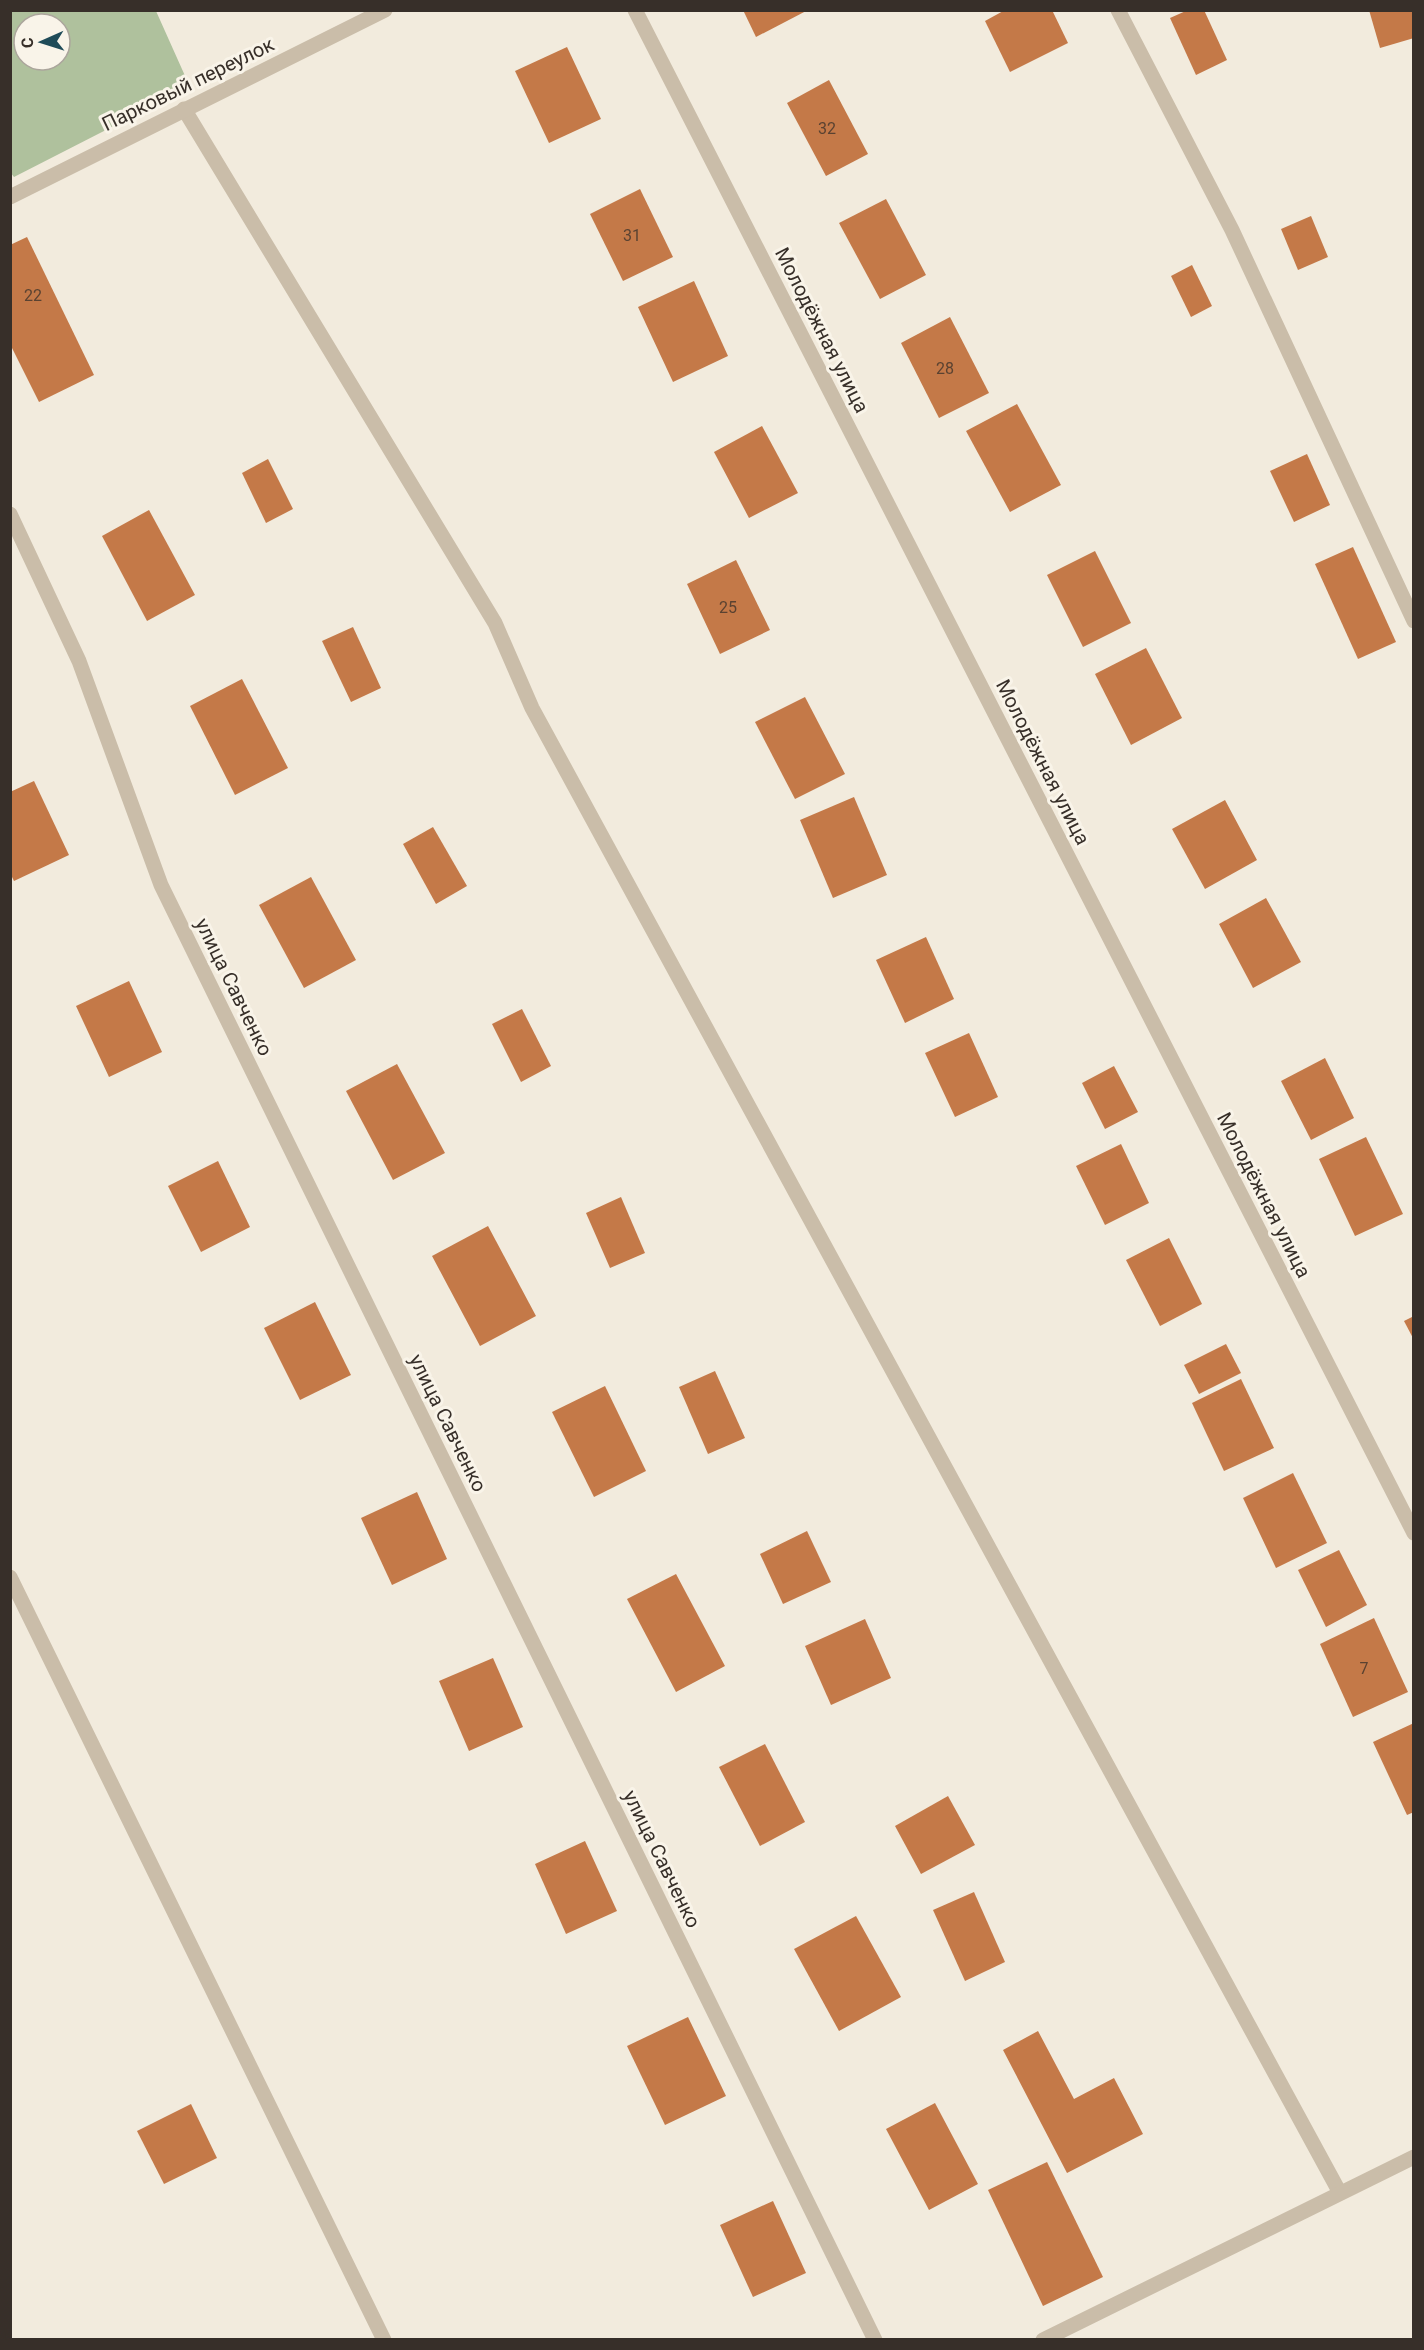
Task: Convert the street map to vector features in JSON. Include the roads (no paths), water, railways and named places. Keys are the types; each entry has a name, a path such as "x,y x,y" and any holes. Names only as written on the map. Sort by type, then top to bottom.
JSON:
{"street":[{"name":"Парковый переулок","path":"10,197 385,10"},
{"name":"Молодёжная улица","path":"635,10 1413,1533"},
{"path":"1118,10 1232,230 1413,621"},
{"path":"184,109 495,623 532,708 1340,2193"},
{"name":"улица Савченко","path":"10,514 79,661 161,885 875,2340"},
{"path":"10,1577 384,2340"},
{"path":"1043,2340 1413,2157"}]}
